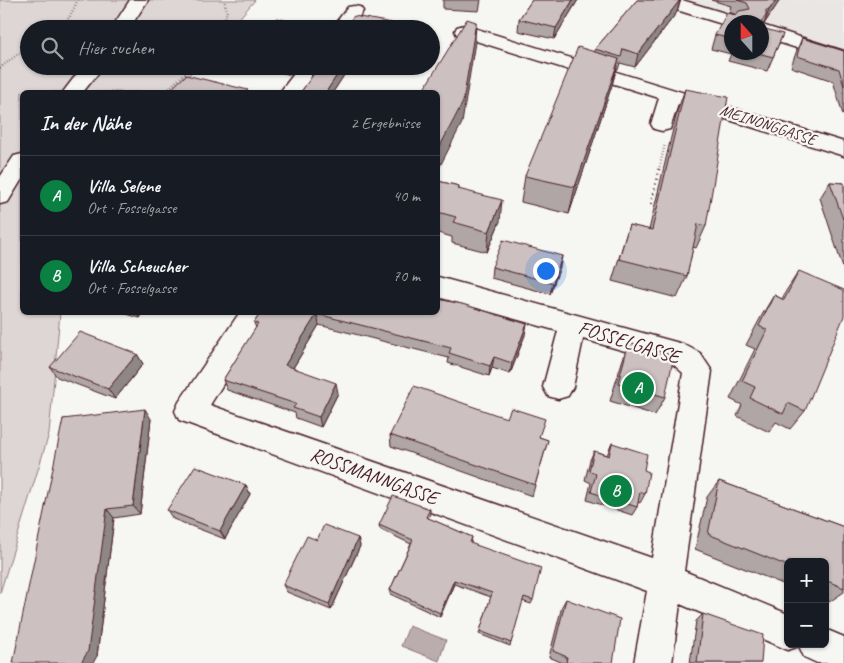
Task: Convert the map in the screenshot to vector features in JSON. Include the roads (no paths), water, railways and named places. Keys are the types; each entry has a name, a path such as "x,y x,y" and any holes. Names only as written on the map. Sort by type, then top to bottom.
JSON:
{"street":[{"path":"126,20 139,0"},
{"path":"663,0 724,19"},
{"path":"347,20 354,11"},
{"name":"MEINONGGASSE","path":"464,31 844,149"},
{"path":"769,33 844,58"},
{"path":"75,90 87,75"},
{"path":"292,90 304,75"},
{"path":"664,132 670,94"},
{"path":"0,196 20,164"},
{"name":"FOSSELGASSE","path":"440,288 683,356 698,371 667,581"},
{"name":"ROSSMANNGASSE","path":"253,315 190,411 667,581 784,630"},
{"path":"558,387 573,325"},
{"path":"653,663 667,581"},
{"path":"826,648 844,656"}],"place":[{"name":"Villa Selene","path":"638,388"},
{"name":"Villa Scheucher","path":"616,491"}]}
